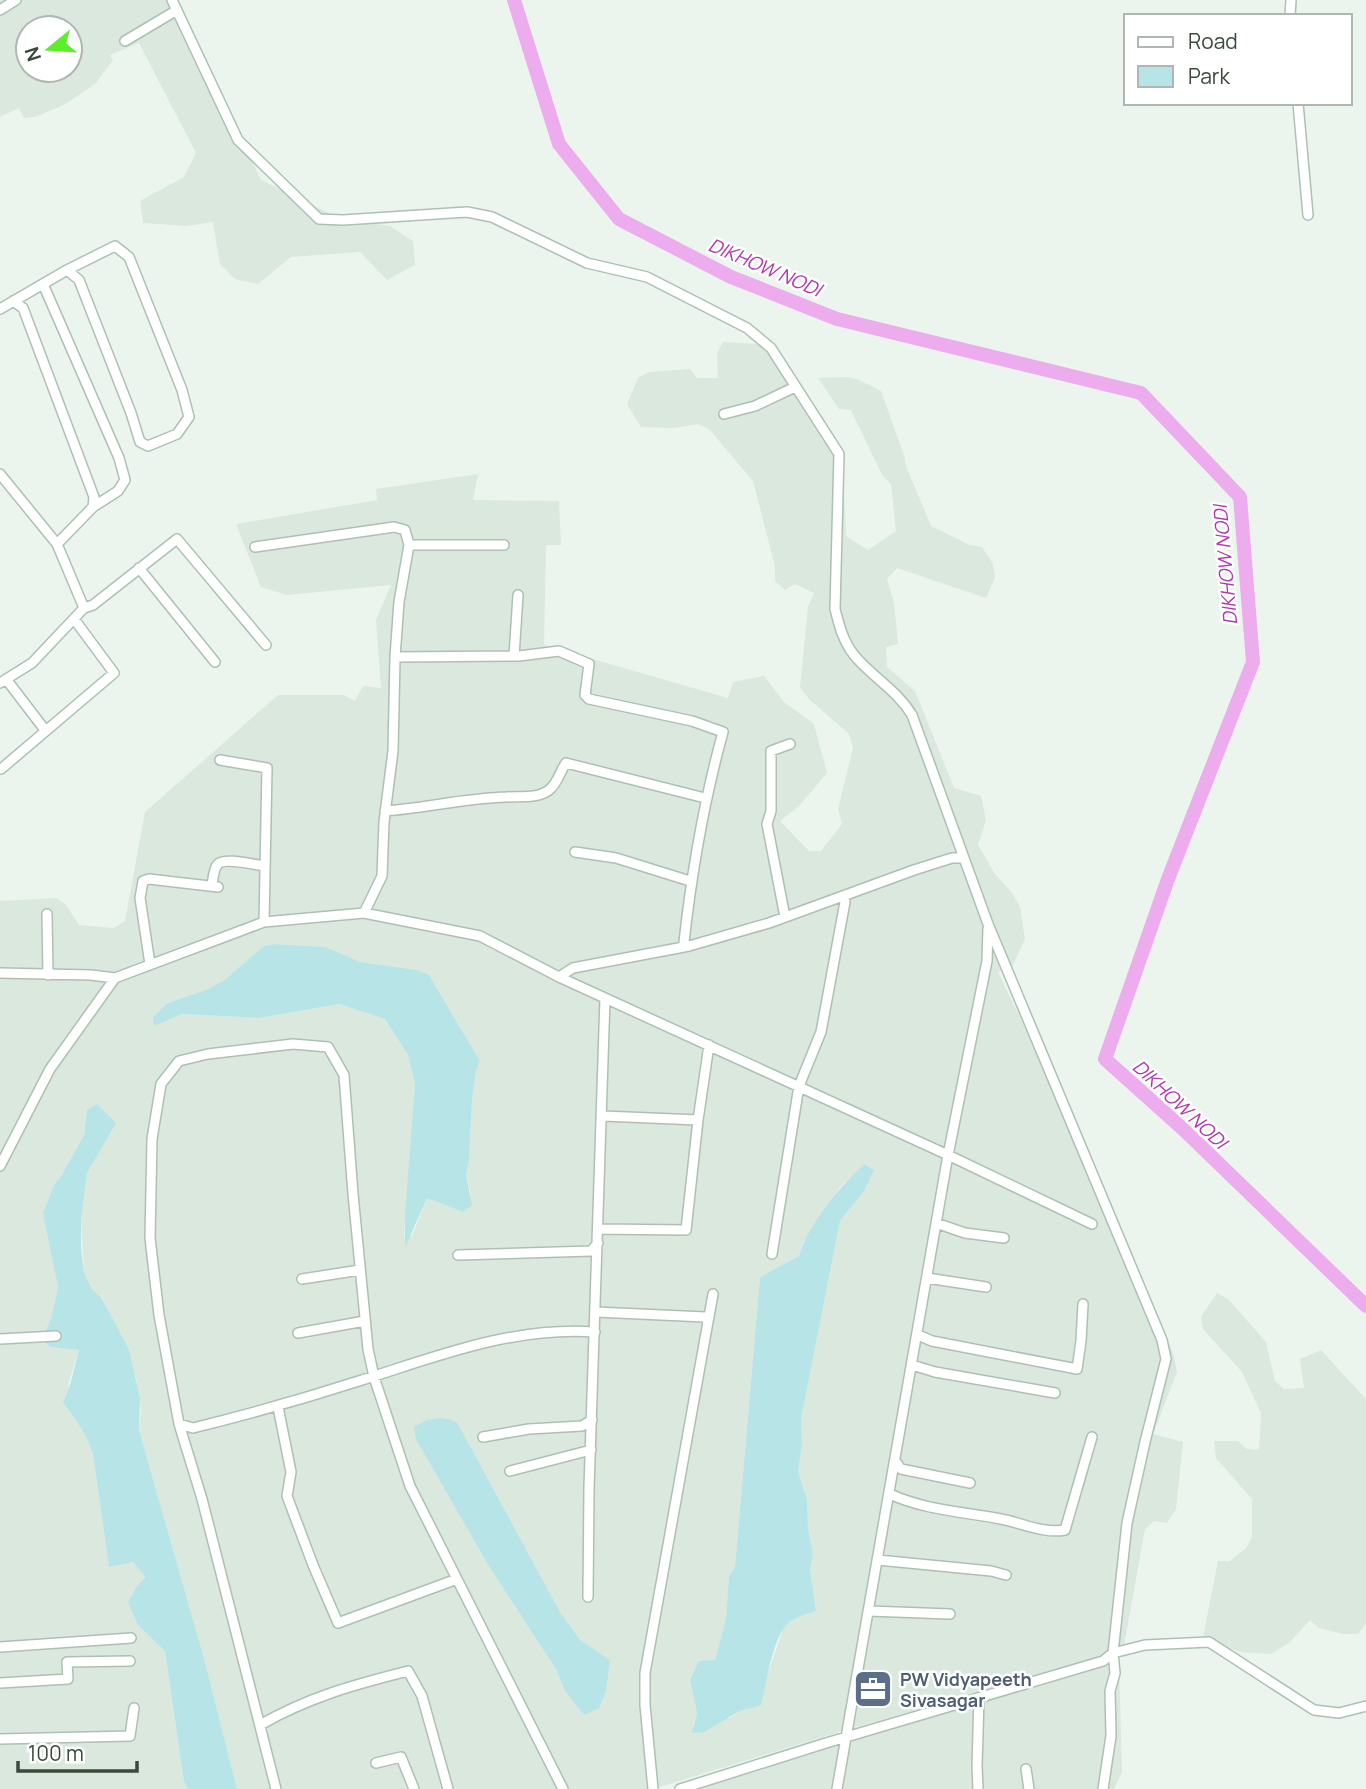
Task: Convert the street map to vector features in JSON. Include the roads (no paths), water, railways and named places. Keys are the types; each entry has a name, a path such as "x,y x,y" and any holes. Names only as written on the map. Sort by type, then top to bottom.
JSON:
{"street":[{"path":"0,10 16,0"},
{"path":"172,0 238,139 319,219 343,220 467,212 492,217 587,263 647,277 731,318 771,348 839,454 835,609 840,630 853,654 902,699 912,715 988,924 1162,1340 1166,1359 1127,1523 1113,1653 1115,1673 1110,1691 1111,1736 1103,1789"},
{"path":"124,41 177,10"},
{"path":"1298,105 1308,215"},
{"path":"0,309 67,270 115,246 129,257 182,390 189,417 177,433 148,446 140,442 79,280 67,270"},
{"path":"43,284 119,458 124,480 118,491 93,507 57,544"},
{"path":"13,301 23,308 94,497 93,507"},
{"path":"724,414 755,407 795,387"},
{"path":"0,474 57,544 84,608"},
{"path":"255,547 394,527 405,530 409,545 399,602 393,751 385,811 382,876 364,913"},
{"path":"45,730 3,681 32,663 84,608 93,605 177,539 267,645"},
{"path":"409,545 504,545"},
{"path":"139,568 215,662"},
{"path":"514,656 518,595"},
{"path":"1,769 114,673 74,619"},
{"path":"395,657 514,656 563,652 589,664 586,692 589,699 692,722 723,732 705,798 690,881 684,942 689,946"},
{"path":"785,917 767,824 771,811 771,751 790,744"},
{"path":"220,760 267,768 264,922"},
{"path":"385,811 426,808 493,797 535,796 547,792 556,783 566,763 705,798"},
{"path":"575,852 616,858 690,881"},
{"path":"559,977 573,968 689,946 785,917 914,870 952,858 962,858"},
{"path":"150,964 140,898 143,881 149,879 215,887 215,869 219,863 225,861 265,866"},
{"path":"772,1254 799,1086 821,1032 844,897"},
{"path":"0,973 115,978 264,922 364,913 480,936 559,977 1092,1224"},
{"path":"47,914 48,975"},
{"path":"837,1789 948,1155 987,961 988,924"},
{"path":"0,1166 50,1069 115,978"},
{"path":"589,1597 605,998"},
{"path":"276,1789 202,1499 178,1424 159,1315 150,1238 152,1139 161,1084 179,1061 208,1054 293,1044 328,1047 344,1075 368,1349 374,1377 410,1486 563,1789"},
{"path":"599,1229 686,1230 709,1045"},
{"path":"603,1116 698,1120"},
{"path":"936,1223 965,1233 1004,1238"},
{"path":"458,1255 591,1251 598,1243"},
{"path":"302,1279 360,1270"},
{"path":"927,1278 986,1287"},
{"path":"653,1789 645,1705 645,1673 713,1294"},
{"path":"918,1335 932,1341 1077,1369 1083,1304"},
{"path":"596,1312 705,1317 708,1322"},
{"path":"299,1333 365,1321"},
{"path":"178,1424 193,1428 278,1407 507,1337 551,1331 595,1332"},
{"path":"0,1339 56,1336"},
{"path":"912,1365 935,1372 1055,1393"},
{"path":"278,1407 291,1472 288,1496 338,1623 457,1579"},
{"path":"483,1437 529,1429 582,1426 592,1420"},
{"path":"890,1494 905,1502 1054,1532 1065,1530 1092,1437"},
{"path":"510,1471 591,1450"},
{"path":"895,1462 901,1469 970,1483"},
{"path":"878,1560 991,1571 1006,1575"},
{"path":"869,1611 950,1614"},
{"path":"0,1647 131,1638"},
{"path":"680,1789 1103,1661 1113,1653 1145,1645 1209,1642 1314,1710 1339,1713 1366,1706"},
{"path":"0,1683 68,1679 67,1662 130,1661"},
{"path":"260,1725 290,1708 342,1687 408,1671 422,1696 448,1789"},
{"path":"978,1789 979,1698"},
{"path":"0,1740 130,1736 134,1707"},
{"path":"376,1763 401,1757 414,1789"},
{"path":"1026,1769 1029,1789"}],"waterway":[{"name":"DIKHOW NODI","path":"514,0 559,144 619,219 731,277 837,319 1141,393 1240,497 1253,662 1168,879 1105,1059 1183,1129 1366,1306"}],"place":[{"name":"PW Vidyapeeth Sivasagar","path":"873,1689"}]}
